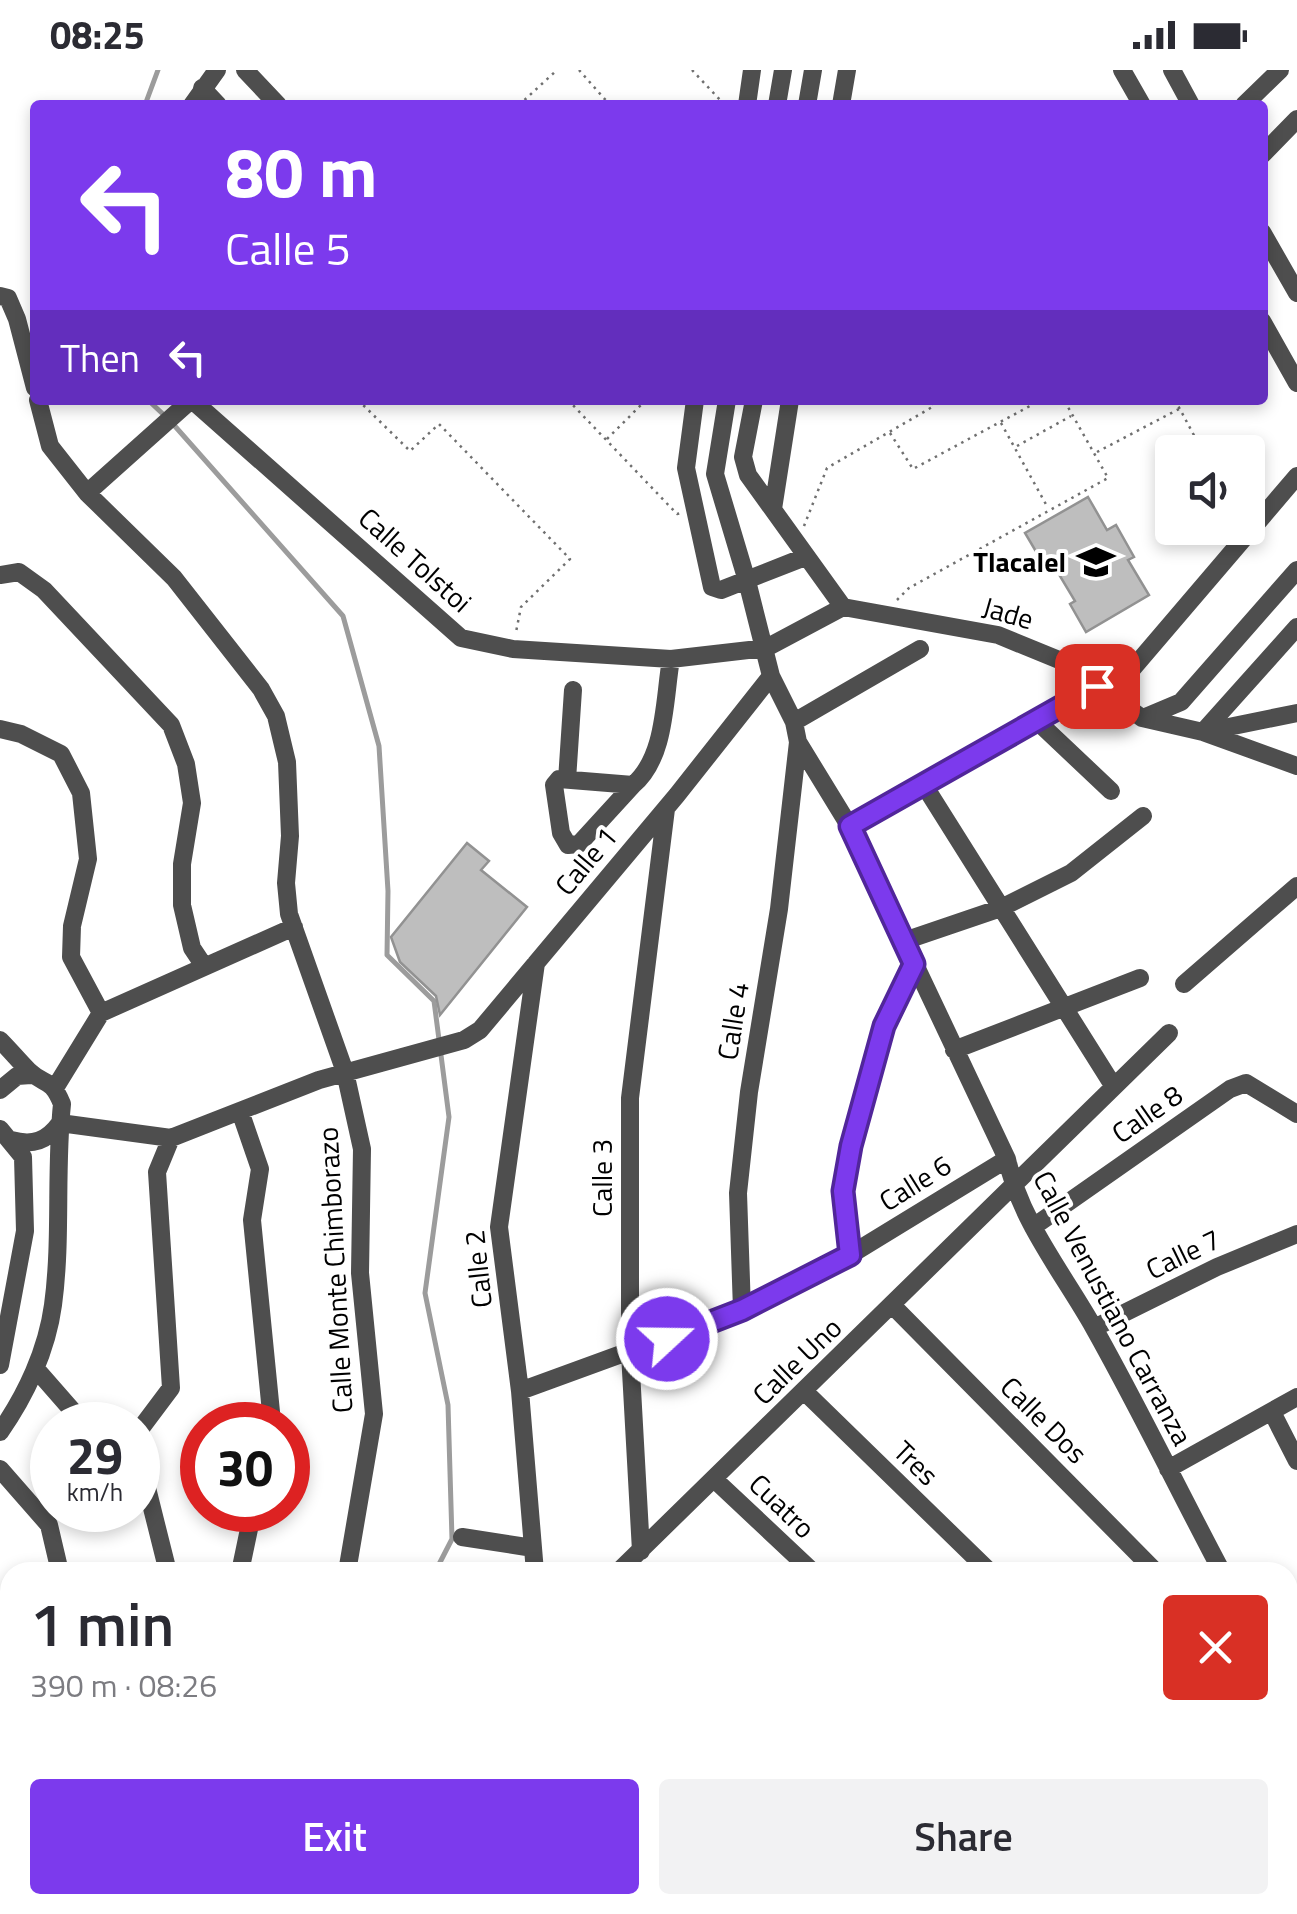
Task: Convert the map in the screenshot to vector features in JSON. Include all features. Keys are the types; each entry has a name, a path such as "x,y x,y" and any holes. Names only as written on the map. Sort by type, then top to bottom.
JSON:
{"street":[{"path":"197,97 217,70"},
{"path":"245,70 273,100"},
{"path":"748,100 752,70"},
{"path":"778,100 783,70"},
{"path":"808,100 813,70"},
{"path":"842,100 847,70"},
{"path":"1122,70 1139,100"},
{"path":"1172,70 1188,100"},
{"path":"1249,100 1280,70"},
{"path":"1268,149 1297,118"},
{"path":"1268,241 1295,284"},
{"path":"0,296 8,298 17,318 30,369"},
{"path":"1268,332 1297,383"},
{"name":"Calle Monte Chimborazo","path":"39,405 50,446 87,493 174,578 261,689 276,716 287,762 290,836 286,883 294,927 345,1072 362,1149 360,1273 374,1414 349,1562"},
{"path":"87,493 185,405"},
{"name":"Calle Tolstoi","path":"197,405 462,638 513,648 671,659 766,648"},
{"path":"694,405 686,468 712,587 720,590 748,580 801,551"},
{"name":"Calle Venustiano Carranza","path":"727,405 715,474 748,580 771,676 794,722 798,742 850,826 1007,1159 1012,1187 1094,1328 1217,1562"},
{"path":"753,405 743,457 748,475 843,607 766,648"},
{"path":"772,509 789,405"},
{"path":"850,826 1104,690 1297,476"},
{"path":"1142,718 1182,702 1297,570"},
{"path":"0,575 19,572 44,590 172,725 186,764 192,803 182,864 182,905 192,948 204,966"},
{"name":"Jade","path":"843,607 998,635 1064,662 1142,718 1204,732 1297,766"},
{"path":"1204,732 1297,627"},
{"path":"794,722 920,648"},
{"path":"634,785 558,779 554,786 560,833 568,844 579,844 646,774 654,758 671,659"},
{"name":"Calle 1","path":"172,1138 345,1072 464,1040 480,1030 771,676"},
{"path":"566,780 573,690"},
{"path":"1204,732 1297,712"},
{"path":"1038,722 1110,792"},
{"path":"0,730 21,734 61,754 81,793 88,859 72,926 72,957 101,1013"},
{"name":"Calle 4","path":"742,1310 738,1192 749,1092 779,908 798,742"},
{"path":"924,785 1114,1087"},
{"name":"Calle 3","path":"641,1550 630,1353 630,1098 666,808"},
{"path":"904,940 1001,908 1071,873 1143,816"},
{"path":"1184,984 1297,886"},
{"path":"55,1088 101,1013 294,927"},
{"name":"Calle 2","path":"534,1562 520,1392 499,1226 536,962"},
{"path":"850,1255 843,1191 851,1146 884,1026 914,964"},
{"path":"954,1050 1140,978"},
{"name":"Calle Uno","path":"630,1562 1169,1033"},
{"path":"0,1040 31,1074"},
{"path":"0,1432 15,1412 36,1369 53,1306 62,1104 55,1088 44,1078 31,1074 17,1076 2,1084"},
{"name":"Calle 8","path":"1033,1226 1230,1090 1246,1083 1297,1114"},
{"path":"240,1111 260,1169 252,1220 270,1402"},
{"path":"6,1134 25,1144 40,1142 60,1122"},
{"path":"60,1122 172,1138 157,1172 171,1388 160,1403"},
{"path":"0,1364 9,1270 25,1231 22,1157 6,1134"},
{"name":"Calle 6","path":"520,1392 742,1310 850,1255 1007,1159"},
{"name":"Calle 7","path":"1094,1328 1216,1267 1297,1234"},
{"name":"Calle Dos","path":"892,1305 1146,1562"},
{"path":"36,1369 65,1402"},
{"name":"Tres","path":"805,1392 980,1562"},
{"path":"1168,1470 1297,1397"},
{"path":"1272,1412 1297,1461"},
{"path":"0,1468 49,1525 58,1562"},
{"name":"Cuatro","path":"714,1479 801,1562"},
{"path":"158,1532 166,1562"},
{"path":"242,1562 248,1532"},
{"path":"462,1537 533,1548"}],"path":[{"path":"525,100 557,70"},
{"path":"578,70 605,100"},
{"path":"692,70 720,100"},
{"path":"363,405 410,451 439,424 570,560 521,606 513,648"},
{"path":"573,405 677,514 697,511"},
{"path":"606,440 641,405"},
{"path":"801,551 827,468 933,405"},
{"path":"890,432 913,469 1032,405"},
{"path":"881,614 909,588 1108,478 1067,405"},
{"path":"1178,405 1193,435"},
{"path":"1094,454 1179,408"},
{"path":"1014,447 1072,415"},
{"path":"1000,422 1049,510"}],"building":[{"path":"1088,497 1107,530 1116,525 1134,557 1128,560 1149,595 1086,632 1070,604 1075,601 1048,556 1041,560 1025,533"},
{"path":"467,843 489,861 481,870 527,907 440,1015 436,996 400,962 391,937"}],"waterway":[{"path":"147,100 158,70"},
{"path":"153,405 165,416"},
{"path":"173,424 343,616 379,746 388,891 387,955 434,1001 449,1117 425,1293 448,1405 452,1539 440,1562"}],"place":[{"name":"Tlacalel","path":"1096,562"}],"route":[{"path":"667,1339 742,1310 850,1255 843,1191 851,1146 884,1026 914,964 850,826 1097,686"}]}
